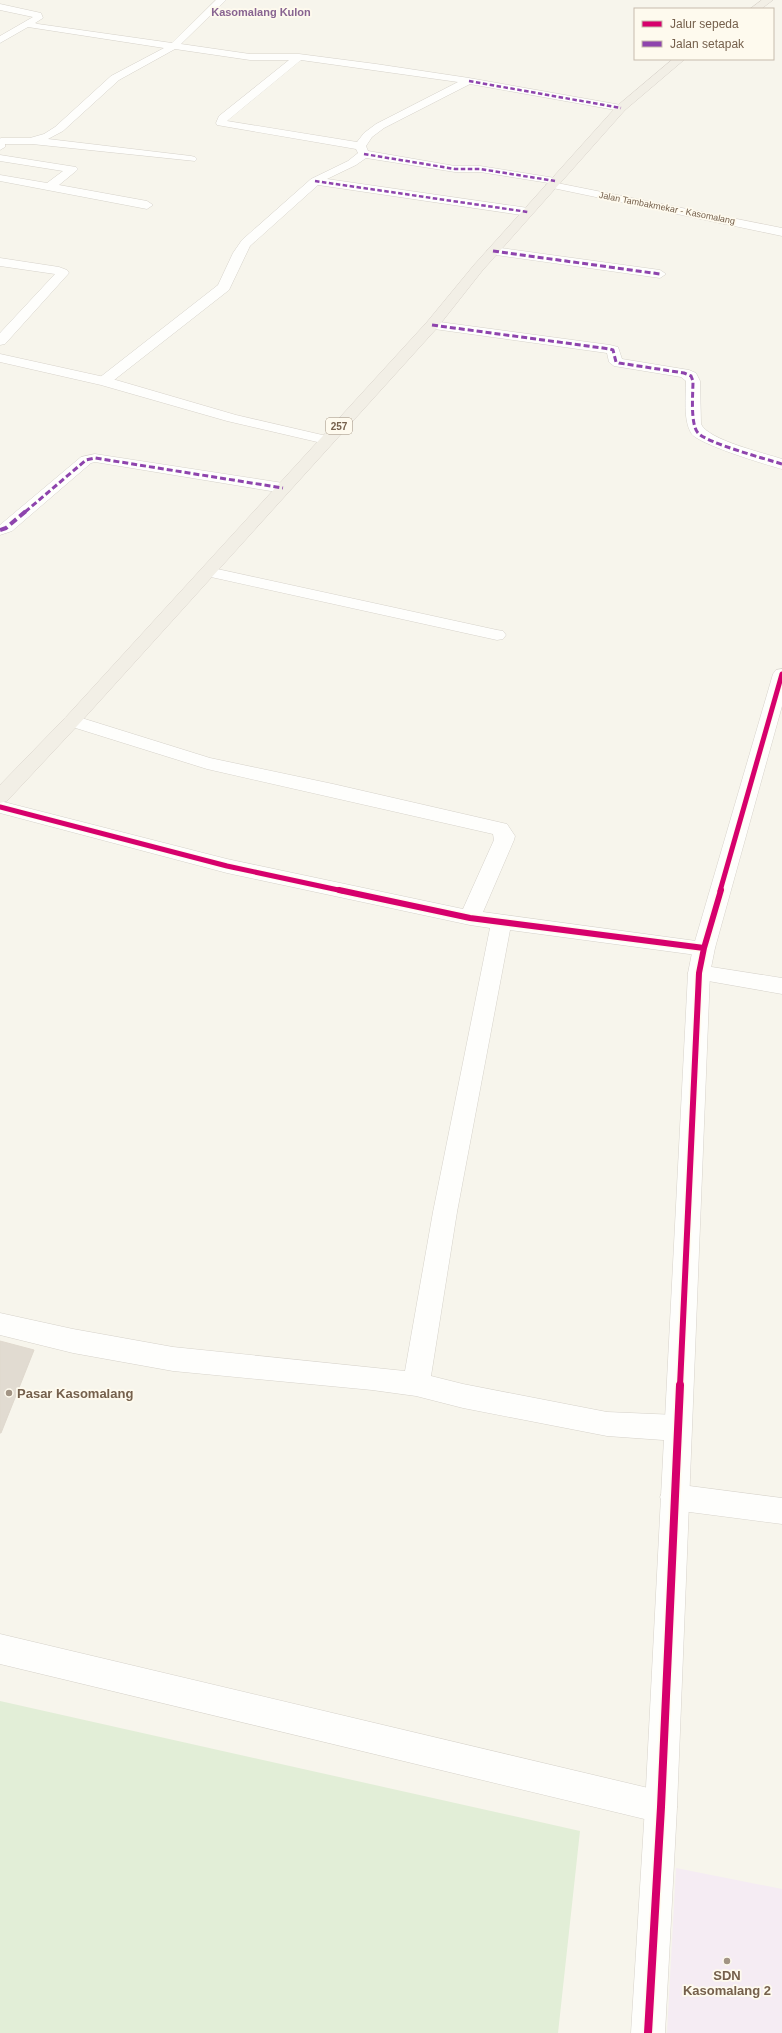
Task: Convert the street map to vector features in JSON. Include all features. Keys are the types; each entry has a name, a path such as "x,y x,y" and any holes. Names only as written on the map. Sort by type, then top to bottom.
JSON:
{"main road":[{"path":"756,8 768,0"},
{"name":"257","path":"0,797 72,721 326,440 432,326 493,251 621,108 667,68 679,60"}],"street":[{"path":"31,141 48,136 59,129 115,78 174,46 221,0"},
{"path":"0,8 38,15 38,18 0,40"},
{"path":"27,24 250,57 298,57 469,81 621,108"},
{"name":"Jalan Tambakmekar - Kasomalang","path":"298,57 221,120 221,123 459,169 480,169 553,183 782,232"},
{"path":"104,381 224,287 239,253 246,243 315,181 352,163 362,150 368,136 380,126 469,81"},
{"path":"0,143 31,141 191,160"},
{"path":"0,158 72,169 51,186"},
{"path":"0,178 147,204"},
{"path":"315,181 528,212"},
{"path":"493,251 660,274"},
{"path":"0,262 59,271 63,273 0,341"},
{"path":"432,326 610,349 613,350 616,362 619,364 684,373 691,376 693,381 694,424 698,433 710,440 782,464"},
{"path":"0,358 104,381 232,418 326,440"},
{"path":"2,528 86,460 95,458 283,488"},
{"path":"208,572 497,636"},
{"path":"648,2033 661,1807 677,1428 699,973 704,948 782,674"},
{"path":"72,721 208,762 500,829 505,836 470,918"},
{"path":"0,807 227,866 470,918 704,948"},
{"path":"416,1384 445,1212 501,922"},
{"path":"699,973 782,986"},
{"path":"0,1324 73,1342 173,1359 372,1378 416,1384 463,1396 607,1424 677,1428"},
{"path":"674,1497 782,1511"},
{"path":"0,1650 661,1807"}],"shaded area":[{"name":"SDN Kasomalang 2","path":"676,1868 782,1889 782,2033 667,2033"}],"green space":[{"path":"0,1701 580,1831 558,2033 0,2033"}],"building":[{"name":"Pasar Kasomalang","path":"0,1341 34,1350 1,1433 0,1433"}],"marked path":[{"path":"469,81 621,108"},
{"path":"364,154 455,169 480,169 555,181"},
{"path":"315,181 528,212"},
{"path":"493,251 660,274"},
{"path":"432,325 610,349 613,350 616,362 619,363 684,373 691,376 693,381 694,424 698,433 710,440 782,464"},
{"path":"0,530 6,528 86,460 95,458 283,488"}],"cycle path":[{"path":"648,2033 661,1807 699,973 704,948 782,674"},
{"path":"0,807 227,866 470,918 704,948"}],"place":[{"name":"Pasar Kasomalang","path":"9,1393"},
{"name":"SDN Kasomalang 2","path":"727,1961"}],"district":[{"name":"Kasomalang Kulon","path":"261,12"}]}
